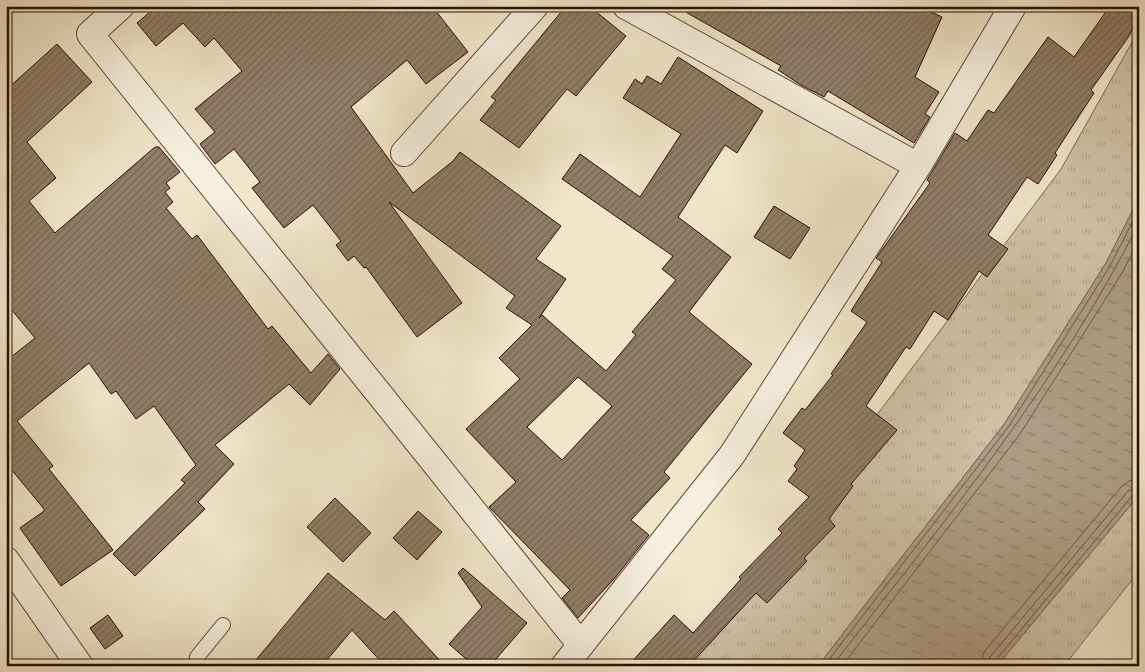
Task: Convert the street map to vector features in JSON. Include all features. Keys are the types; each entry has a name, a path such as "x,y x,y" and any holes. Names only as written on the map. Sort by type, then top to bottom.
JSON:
{"street":[{"path":"121,6 90,34 581,645"},
{"path":"404,153 535,6"},
{"path":"564,666 732,455 918,166 1013,6"},
{"path":"640,9 918,166"},
{"path":"6,560 80,666"}],"lane":[{"path":"196,666 197,657 223,625"}],"green space":[{"path":"1139,30 1139,198 1106,263 1005,423 818,666 689,666 1061,169"},
{"path":"1139,495 1139,571 1064,666 997,666"}],"water":[{"path":"1139,198 1139,495 997,666 818,666 1005,423 1106,263"}],"building":[{"path":"157,6 432,6 468,52 426,84 407,60 351,107 413,193 453,161 460,152 561,226 536,259 566,279 539,318 542,315 606,371 636,335 632,332 676,280 662,269 673,256 562,179 580,154 640,197 681,134 623,98 635,79 642,84 647,76 661,84 678,57 763,111 737,153 725,145 678,217 731,257 689,312 752,364 664,472 670,478 631,520 649,535 614,579 578,618 562,598 570,590 489,507 516,482 466,429 520,379 499,358 532,325 506,308 515,296 389,202 462,303 417,337 366,267 364,268 354,256 348,261 336,245 341,241 313,205 284,228 252,188 260,182 234,149 215,164 200,144 215,132 195,109 242,71 214,38 205,47 183,23 156,46 137,23","holes":["578,377 612,406 562,460 527,427"]},
{"path":"566,6 589,6 626,36 576,96 567,89 519,148 480,120 496,100 491,97"},
{"path":"675,6 918,6 942,17 915,77 939,92 925,114 930,117 914,143 828,91 824,97 801,85 778,70 781,66"},
{"path":"1110,6 1139,6 1139,16 1129,36 1091,90 1094,93 1055,153 1057,155 1038,184 1027,177 988,235 1008,249 987,277 979,271 948,320 934,311 910,349 906,347 866,406 897,430 851,484 853,486 829,519 835,526 804,558 807,561 767,603 756,593 689,666 628,666 674,615 693,633 741,579 739,577 782,533 778,529 809,497 788,481 797,469 794,466 805,450 783,433 802,408 805,410 833,375 831,374 867,322 851,311 882,262 876,258 930,183 927,180 955,133 967,141 988,110 994,113 1048,37 1074,57"},
{"path":"57,44 92,82 27,142 56,178 29,201 55,233 155,147 159,147 180,172 166,183 170,188 165,192 173,202 166,208 192,239 197,235 268,329 272,326 311,373 328,354 340,369 310,405 289,384 215,445 234,464 198,502 205,509 135,576 113,554 185,483 181,480 196,465 154,406 136,419 116,391 111,394 89,363 17,421 53,466 49,469 113,550 61,586 20,528 44,511 44,509 6,463 6,361 35,338 6,303 6,90"},
{"path":"774,206 810,228 790,259 754,237"},
{"path":"335,498 371,533 343,562 307,527"},
{"path":"418,511 442,532 417,560 393,538"},
{"path":"463,568 527,623 490,666 474,666 449,644 482,607 458,573"},
{"path":"328,573 385,620 394,611 445,666 385,666 352,630 322,666 251,666"},
{"path":"108,615 123,636 105,649 90,628"}]}
